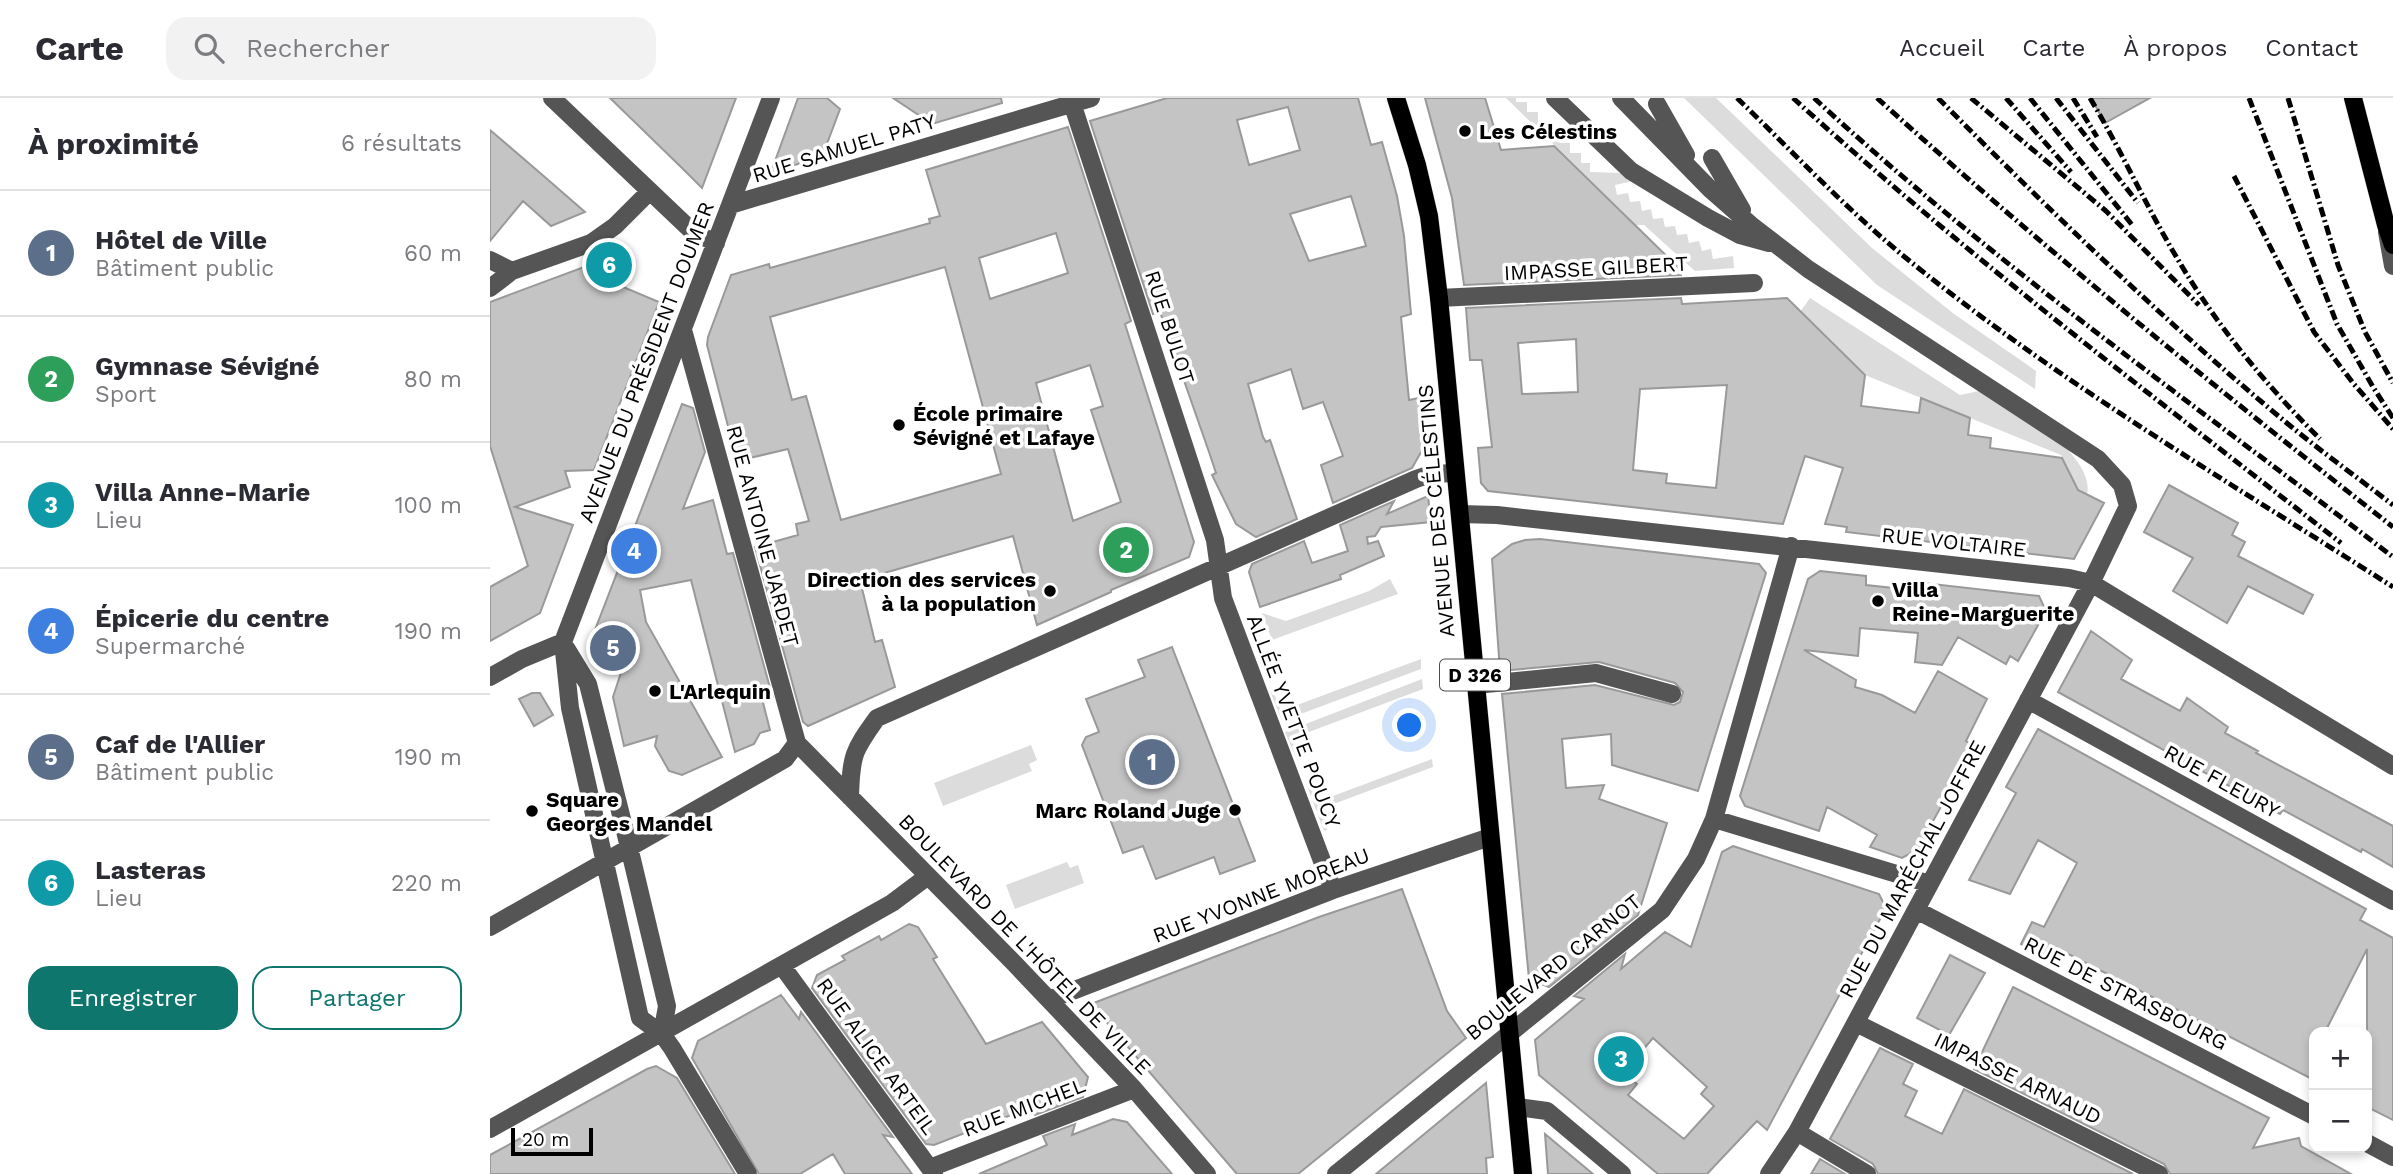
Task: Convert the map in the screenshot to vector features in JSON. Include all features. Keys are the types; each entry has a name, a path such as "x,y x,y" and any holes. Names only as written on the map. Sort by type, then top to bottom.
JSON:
{"main road":[{"name":"AVENUE DES CÉLESTINS","path":"1396,98 1429,216 1439,298 1523,1174"},
{"path":"2355,103 2393,203"},
{"path":"2355,103 2393,245"}],"street":[{"path":"552,98 694,232 716,243"},
{"name":"AVENUE DU PRÉSIDENT DOUMER","path":"563,642 771,98"},
{"name":"RUE SAMUEL PATY","path":"730,205 1091,98"},
{"path":"1555,98 1630,170 1740,235 1776,245"},
{"path":"1621,98 1646,124"},
{"path":"1630,98 1646,124"},
{"name":"RUE BULOT","path":"1072,103 1215,540 1220,566"},
{"path":"1657,104 1698,176"},
{"name":"RUE DU MARÉCHAL JOFFRE","path":"1646,124 1751,225 1808,270 2098,459 2122,485 2128,506 2091,583 1856,1023 1797,1132 1769,1174"},
{"path":"1712,158 1751,225"},
{"path":"490,288 512,271 591,243 615,226 650,191"},
{"path":"2386,225 2393,265"},
{"path":"490,260 512,271"},
{"name":"IMPASSE GILBERT","path":"1439,298 1754,283"},
{"name":"RUE ANTOINE JARDET","path":"683,330 801,747"},
{"path":"850,797 850,773 855,749 877,718 1416,480 1431,474 1455,473"},
{"name":"RUE VOLTAIRE","path":"1460,514 1497,515 1791,546 2069,578 2091,583 2393,766"},
{"name":"BOULEVARD CARNOT","path":"1336,1174 1662,910 1696,859 1714,819 1791,546"},
{"name":"ALLÉE YVETTE POUCY","path":"1220,566 1223,598 1333,890"},
{"path":"490,677 522,659 563,642"},
{"path":"563,642 588,684 667,1006 662,1034"},
{"path":"563,642 570,708 640,1018 662,1034 748,1174"},
{"path":"1476,685 1596,673 1672,694"},
{"name":"RUE FLEURY","path":"2028,700 2393,901"},
{"path":"490,927 801,747"},
{"name":"BOULEVARD DE L'HÔTEL DE VILLE","path":"801,747 1134,1089 1207,1174"},
{"path":"1714,819 1930,884"},
{"name":"RUE YVONNE MOREAU","path":"1049,1000 1333,890 1490,837"},
{"path":"490,1129 892,903 928,876"},
{"name":"RUE DE STRASBOURG","path":"1916,910 2309,1113"},
{"name":"RUE ALICE ARTEIL","path":"782,966 932,1171"},
{"name":"IMPASSE ARNAUD","path":"1856,1023 2159,1174"},
{"name":"RUE MICHEL","path":"932,1171 1134,1089"},
{"path":"1517,1107 1547,1111 1622,1174"},
{"path":"1797,1132 1867,1174"},
{"path":"2372,1146 2393,1157"}],"shaded area":[{"path":"1506,98 1527,102 1527,112 1538,112 1538,122 1549,122 1549,132 1559,132 1560,143 1570,143 1570,153 1581,153 1581,163 1590,163 1590,172 1621,173 1633,181 1615,185 1617,195 1628,193 1630,202 1640,201 1642,211 1651,209 1653,219 1663,218 1665,227 1675,226 1677,235 1687,234 1689,243 1699,241 1702,251 1711,249 1713,259 1733,256 1734,268 1695,271 1644,225 1636,225"},
{"path":"1684,98 1716,98 1872,248 1954,314 2036,371 2035,389 1877,285"},
{"path":"1810,298 1960,395 1979,391 2068,450 2085,476 2087,494 2077,488 2061,455 1865,375 1800,312"},
{"path":"1390,579 1398,594 1272,640 1262,613 1286,621 1369,591"},
{"path":"1421,659 1421,669 1282,721 1270,691 1273,691 1281,711"},
{"path":"1422,679 1423,689 1293,738 1300,759 1297,760 1285,732"},
{"path":"1031,745 1037,760 1029,764 1032,771 943,806 934,783"},
{"path":"1432,759 1433,767 1320,809 1327,830 1324,831 1306,783 1309,782 1317,802"},
{"path":"1067,862 1070,868 1078,865 1084,883 1015,909 1006,885"}],"building":[{"path":"610,98 736,98 702,188 681,167"},
{"path":"798,98 827,98 840,109 822,157 771,172"},
{"path":"893,98 1001,98 1002,103 932,124"},
{"path":"1167,98 1358,98 1371,145 1382,142 1397,196 1404,236 1411,314 1401,317 1409,400 1419,398 1424,447 1412,468 1333,503 1321,465 1343,456 1323,402 1303,409 1291,369 1248,384 1263,437 1266,442 1270,440 1297,519 1256,537 1236,524 1212,475 1216,473 1160,312 1153,314 1090,121","holes":["1288,107 1300,150 1249,165 1237,120","1351,196 1366,246 1309,261 1290,214"]},
{"path":"1425,98 1485,98 1501,150 1554,146 1681,270 1681,275 1464,285 1452,198"},
{"path":"2091,98 2150,98 2105,123"},
{"path":"1068,127 1131,321 1125,324 1194,542 1189,557 1037,625 1013,536 860,580 875,642 882,640 895,687 808,726 803,722 755,547 798,535 796,524 809,521 788,449 737,461 707,345 708,337 731,275 769,264 770,268 930,223 929,219 940,216 926,170","holes":["1056,233 1068,273 990,299 979,258","945,267 1001,474 841,520 806,396 792,400 770,317","1090,365 1103,406 1091,410 1121,502 1073,521 1036,383"]},
{"path":"490,130 585,212 551,226 523,201 490,241"},
{"path":"611,257 623,287 659,302 594,470 565,471 570,487 515,507 573,525 540,613 490,641 490,587 528,566 490,446 490,302"},
{"path":"1681,298 1682,304 1787,298 1865,375 1861,406 1919,413 1921,398 1970,418 1968,435 1991,438 1990,448 2062,458 2078,490 2104,503 2074,559 1846,532 1847,527 1825,524 1843,468 1805,456 1783,524 1488,491 1481,483 1478,448 1492,447 1482,360 1470,360 1466,308","holes":["1576,339 1578,392 1522,394 1518,343","1727,385 1716,488 1666,483 1667,474 1633,470 1640,389"]},
{"path":"682,404 693,408 705,452 683,509 713,500 727,554 733,553 772,695 758,683 770,730 760,733 754,744 735,752 691,580 640,590 646,622 722,757 682,775 669,771 655,746 657,736 624,746 613,697 630,645 618,653 590,643"},
{"path":"2169,485 2238,523 2232,535 2245,542 2238,556 2313,595 2303,614 2248,586 2227,623 2173,591 2193,558 2144,532"},
{"path":"1428,496 1431,522 1381,527 1375,536 1367,537 1368,544 1378,541 1384,556 1340,575 1341,579 1260,607 1249,572 1252,564 1304,541 1312,563 1348,551 1340,525 1394,501 1387,514"},
{"path":"1540,539 1759,564 1766,573 1698,791 1612,765 1611,734 1562,739 1566,788 1604,785 1599,799 1667,823 1638,915 1549,987 1529,979 1502,694 1595,685 1674,705 1680,702 1683,692 1675,683 1599,662 1500,671 1492,559 1512,544"},
{"path":"1820,571 1866,576 1866,585 1924,591 1924,583 2039,596 2046,611 2018,661 2010,656 2006,664 1958,637 1942,665 1915,662 1918,633 1860,628 1858,656 1804,650 1856,680 1855,687 1882,695 1915,713 1938,671 1987,699 1966,741 1973,745 1948,794 1917,850 1902,858 1870,847 1877,835 1827,807 1819,831 1745,806 1740,796 1808,579"},
{"path":"2091,631 2132,660 2121,679 2180,711 2187,698 2228,727 2225,733 2258,751 2256,753 2393,826 2393,867 2283,810 2280,814 2058,692"},
{"path":"1172,647 1255,861 1220,874 1214,857 1156,879 1143,846 1123,853 1082,745 1086,737 1099,732 1086,699 1145,677 1138,660"},
{"path":"532,693 540,693 553,715 534,726 519,699"},
{"path":"2038,729 2366,909 2360,920 2393,938 2393,1120 2372,1110 2372,1027 2367,1027 2367,949 2328,1027 2309,1027 2309,1077 2051,945 2045,956 2021,944 2032,922 2044,927 2077,863 2038,840 2010,894 1969,880 2016,793 2006,787"},
{"path":"1733,846 1879,894 1886,908 1767,1130 1757,1121 1707,1174 1658,1174 1539,1075 1535,1040 1584,999 1574,996 1625,954 1621,969 1665,932 1691,947 1722,852","holes":["1653,1038 1707,1087 1701,1094 1714,1106 1684,1139 1628,1095 1637,1084 1623,1073"]},
{"path":"1402,889 1447,1011 1466,1038 1298,1174 1237,1174 1091,1004 1319,917"},
{"path":"909,924 918,927 937,957 933,959 986,1044 1042,1022 1088,1077 1083,1097 1035,1115 1032,1107 934,1145 926,1144 812,988 817,975 845,960 842,956 879,936 881,940"},
{"path":"1950,955 1985,973 1949,1035 1917,1018"},
{"path":"2013,987 2269,1118 2253,1148 2299,1138 2301,1146 2309,1153 2351,1174 2170,1174 2164,1164 1974,1069"},
{"path":"781,995 799,1019 801,1012 893,1137 883,1135 912,1174 845,1174 833,1154 800,1174 759,1174 692,1058 698,1041"},
{"path":"1880,1048 1913,1064 1903,1084 1917,1091 1905,1116 1942,1134 1964,1089 2133,1174 1878,1174 1873,1164 1830,1139"},
{"path":"656,1066 677,1078 735,1174 490,1174 490,1155"},
{"path":"1486,1083 1493,1157 1486,1158 1487,1174 1376,1174"},
{"path":"1113,1119 1127,1122 1172,1174 979,1174 1047,1145 1043,1136 1075,1124 1072,1135"},
{"path":"1545,1134 1593,1174 1548,1174"},
{"path":"1820,1159 1845,1174 1811,1174"}],"railway":[{"path":"1737,98 1862,220 1906,258 2023,347 2145,430 2393,587"},
{"path":"1793,98 1994,270 2341,543"},
{"path":"1814,98 1883,160 2025,277 2393,557"},
{"path":"1877,98 2131,317 2393,527"},
{"path":"1938,98 2066,224 2197,346 2288,424 2393,505"},
{"path":"1971,98 2106,211 2199,305"},
{"path":"2006,98 2071,172"},
{"path":"2030,98 2133,226"},
{"path":"2056,98 2138,203"},
{"path":"2073,98 2097,137"},
{"path":"2090,98 2166,238 2208,307 2261,375 2320,439"},
{"path":"2249,98 2337,324 2393,418"},
{"path":"2288,98 2338,265 2365,332 2393,383"},
{"path":"2234,176 2314,332 2393,429"}],"place":[{"name":"Les Célestins","path":"1465,131"},
{"name":"Lasteras","path":"609,265"},
{"name":"École primaire Sévigné et Lafaye","path":"899,425"},
{"name":"Gymnase Sévigné","path":"1126,550"},
{"name":"Épicerie du centre","path":"634,551"},
{"name":"Direction des services à la population","path":"1050,591"},
{"name":"Villa Reine-Marguerite","path":"1878,601"},
{"name":"Caf de l'Allier","path":"613,648"},
{"name":"L'Arlequin","path":"655,691"},
{"name":"Hôtel de Ville","path":"1152,762"},
{"name":"Marc Roland Juge","path":"1235,810"},
{"name":"Square Georges Mandel","path":"532,811"},
{"name":"Villa Anne-Marie","path":"1621,1059"}]}
